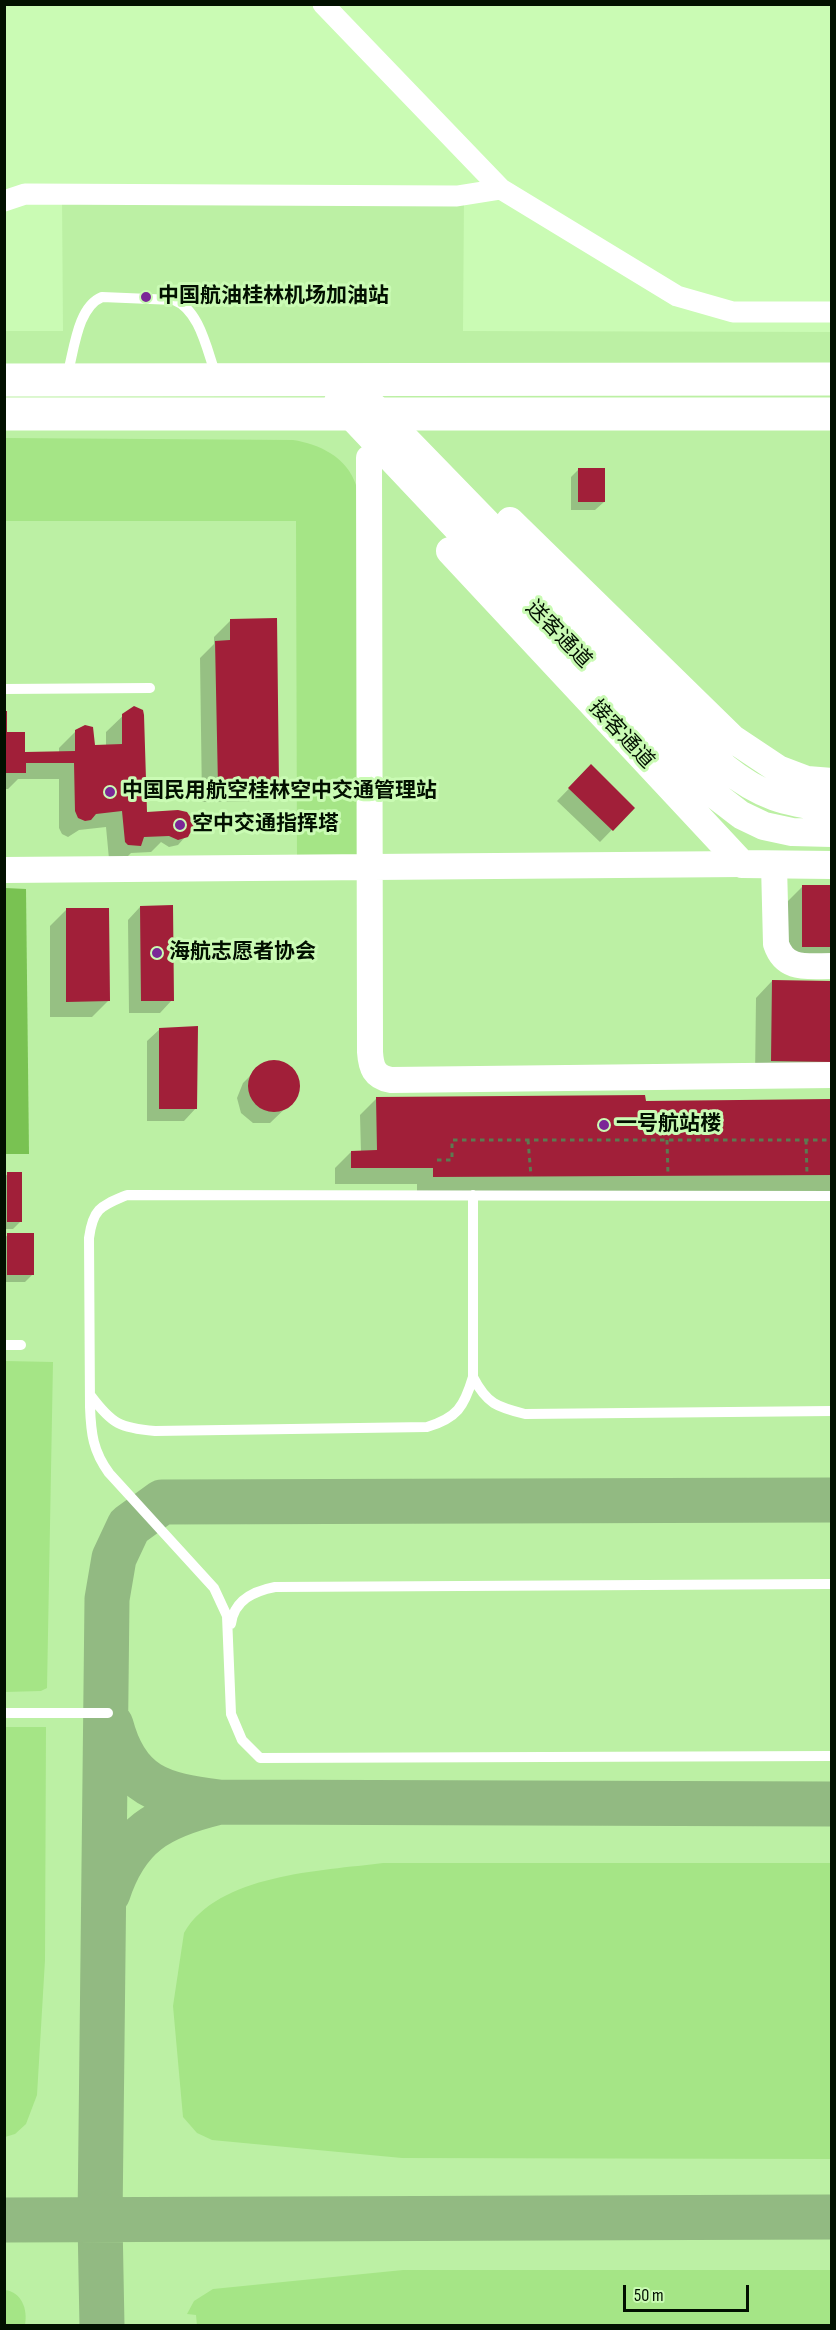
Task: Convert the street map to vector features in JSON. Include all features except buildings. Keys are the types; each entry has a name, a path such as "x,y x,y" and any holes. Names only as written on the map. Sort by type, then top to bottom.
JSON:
{"highway":[{"path":"4,380 831,379"},
{"path":"4,414 348,414 373,436 831,414"}],"main road":[{"path":"332,380 348,414"},
{"name":"送客通道","path":"332,380 373,436 597,657 744,783 760,793 795,804 831,809"},
{"name":"送客通道","path":"373,436 447,483 716,795 741,815 776,829 831,833"},
{"name":"接客通道","path":"373,436 398,495 742,864"},
{"path":"447,483 485,502 505,516 733,739 778,769 807,780 831,782"},
{"path":"742,864 831,865"}],"street":[{"path":"323,4 501,189 677,296 733,312 831,312"},
{"path":"4,201 25,194 457,196 501,189"},
{"path":"373,436 371,1067 384,1079 831,1075"},
{"path":"4,870 742,864"},
{"path":"774,865 776,944 781,956 793,965 831,966"}],"lane":[{"path":"66,380 85,311 92,302 102,297 174,300 184,304 194,317 218,378"},
{"path":"4,689 150,688"},
{"path":"831,1196 127,1195 103,1205 92,1219 89,1238 91,1431 97,1457 214,1588 227,1616 231,1714 242,1740 260,1758 831,1756"},
{"path":"90,1396 107,1417 125,1428 155,1431 427,1427 449,1420 467,1400 473,1377 473,1195"},
{"path":"4,1345 21,1345"},
{"path":"473,1377 481,1392 497,1407 525,1413 831,1411"},
{"path":"229,1636 232,1614 241,1602 259,1590 275,1587 831,1584"},
{"path":"4,1713 108,1713"}],"path":[{"path":"437,1160 452,1160 452,1140 831,1140"},
{"path":"528,1140 531,1176"},
{"path":"667,1140 668,1176"},
{"path":"806,1140 807,1176"}],"shaded area":[{"path":"62,197 464,198 463,331 831,332 831,2325 5,2326 5,331 63,331"},
{"path":"5,438 293,440 322,449 346,467 356,485 358,500 361,859 297,861 296,521 5,521"},
{"path":"5,888 26,889 29,1154 5,1154"},
{"path":"5,1361 53,1362 47,1688 41,1691 5,1692"},
{"path":"5,1727 46,1727 45,1960 37,2095 26,2124 15,2134 5,2137"},
{"path":"383,1863 831,1863 831,2159 402,2158 212,2140 197,2133 183,2117 173,2006 184,1933 200,1913 221,1898 246,1887 302,1873"},
{"path":"403,2270 831,2270 831,2325 197,2326 196,2315 187,2314 194,2301 213,2289"},
{"path":"5,2290 16,2294 23,2303 26,2313 25,2325 5,2325"}],"taxiway":[{"path":"102,2326 100,2221 107,1599 114,1558 129,1526 162,1502 832,1500"},
{"path":"111,1725 126,1762 149,1784 180,1796 219,1802 832,1804"},
{"path":"108,1893 125,1856 148,1832 178,1815 216,1803"},
{"path":"4,2220 832,2217"}],"place":[{"name":"中国航油桂林机场加油站","path":"146,297"},
{"name":"中国民用航空桂林空中交通管理站","path":"110,792"},
{"name":"空中交通指挥塔","path":"180,825"},
{"name":"海航志愿者协会","path":"157,953"},
{"name":"一号航站楼","path":"604,1125"}]}
